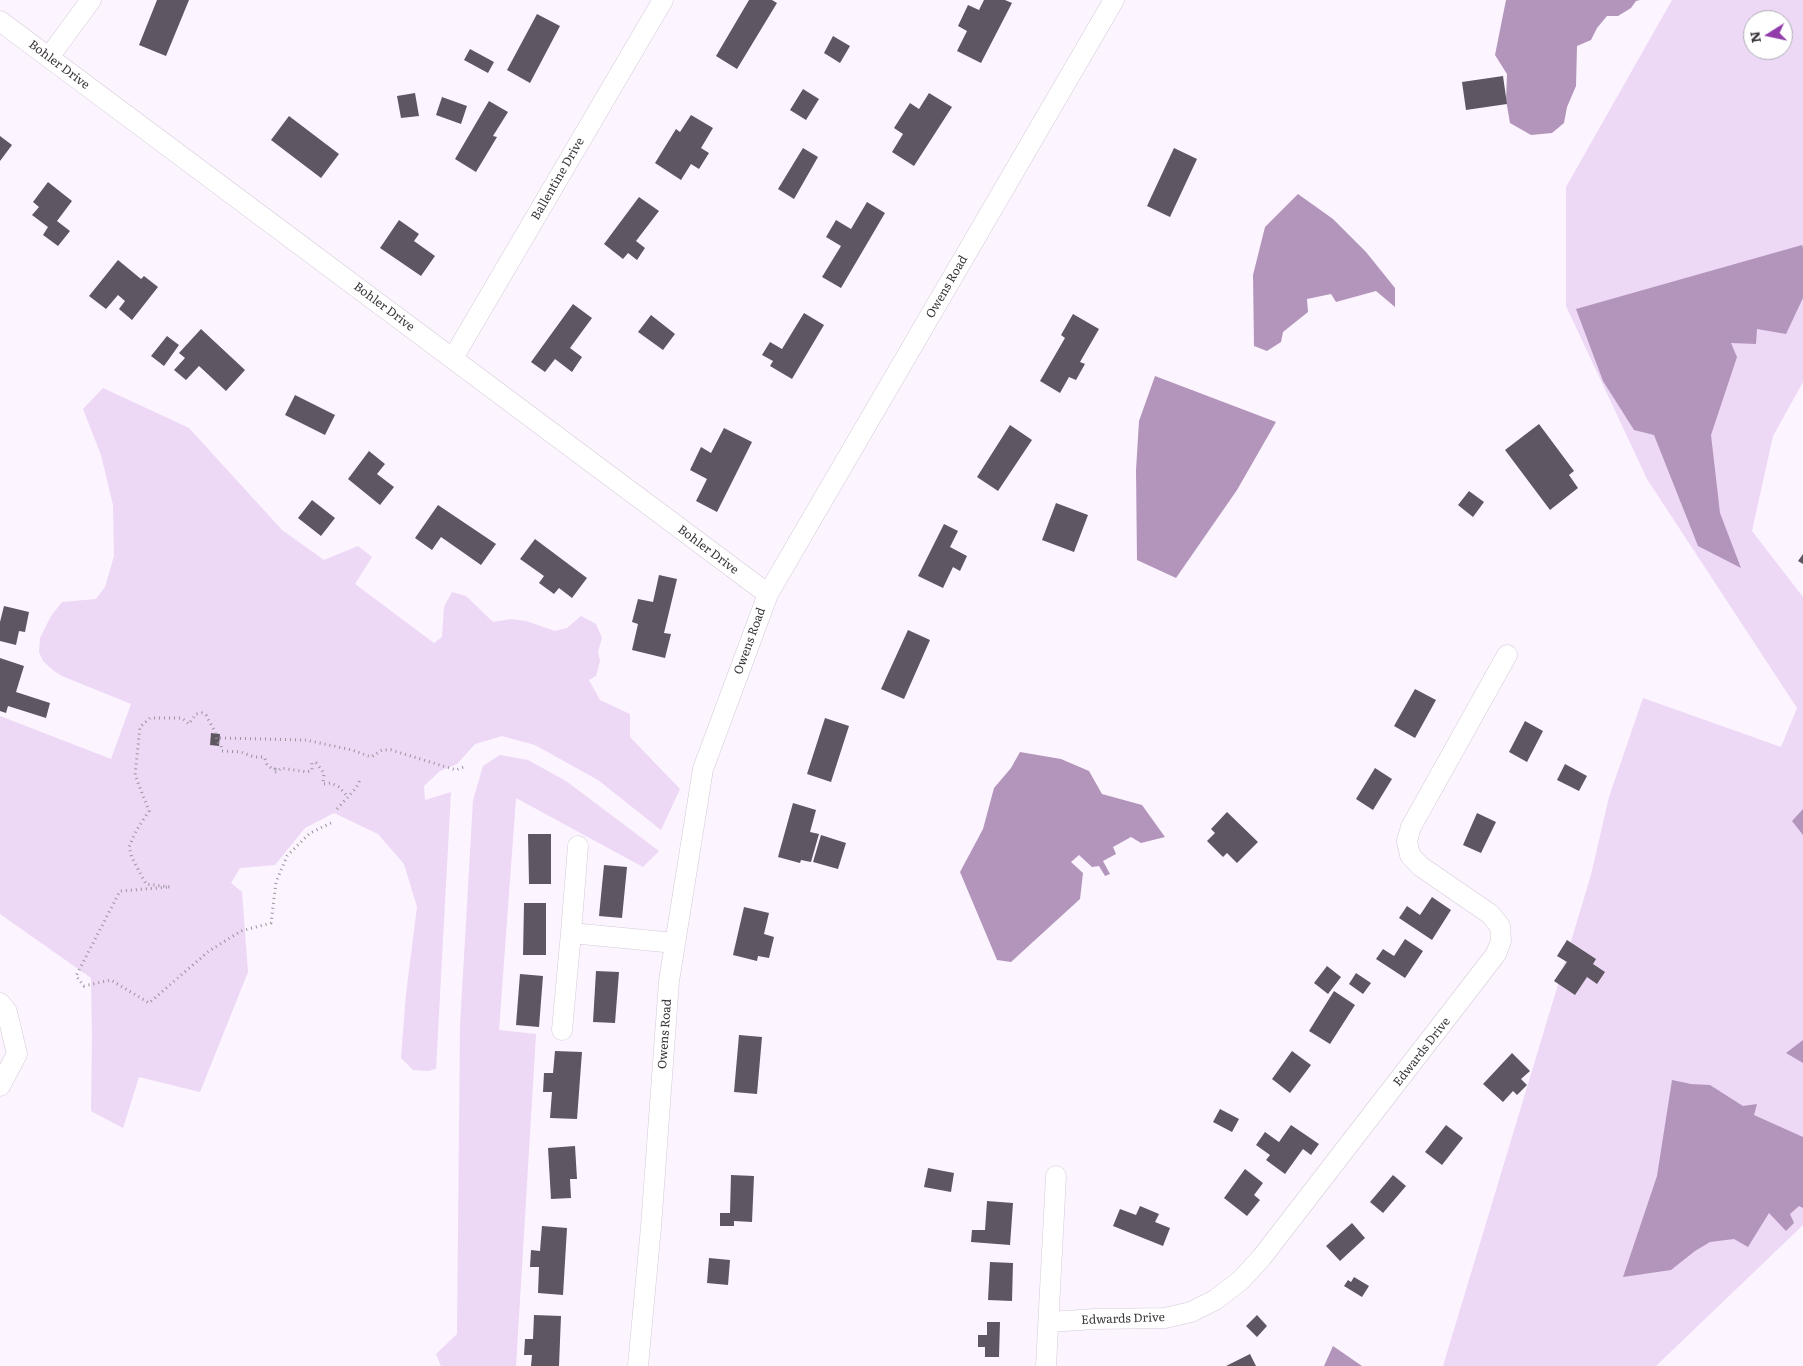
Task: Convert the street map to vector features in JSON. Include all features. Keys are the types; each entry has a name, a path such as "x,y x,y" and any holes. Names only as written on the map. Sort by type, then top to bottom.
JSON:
{"street":[{"path":"49,57 91,0"},
{"name":"Ballentine Drive","path":"453,358 663,0"},
{"name":"Owens Road","path":"638,1366 651,1227 669,980 703,770 768,594 1108,2"},
{"name":"Bohler Drive","path":"0,20 768,594"},
{"name":"Edwards Drive","path":"1050,1322 1164,1318 1191,1312 1215,1300 1241,1280 1262,1257 1496,954 1501,941 1500,926 1490,914 1420,866 1410,856 1407,841 1411,827 1507,655"},
{"path":"562,1030 578,846"},
{"path":"571,933 675,944"},
{"path":"0,1003 7,1012 17,1054 0,1086"},
{"path":"1046,1366 1050,1322 1056,1176"}],"path":[{"path":"331,824 310,833 287,856 276,882 271,923 241,931 209,951 149,1003 111,980 84,986 76,976 120,891 170,886 146,884 132,858 130,846 136,831 149,811 135,775 140,727 150,718 182,718 189,724 196,714 202,713 206,715 215,732 217,742 221,746 222,751 241,752 254,757 264,757 267,764 272,769 275,769 274,772 281,768 307,772 312,770 312,763 316,763 324,772 323,784 331,783 339,787 348,797"},
{"path":"220,738 306,740 352,750 371,757 382,750 391,750 456,770 466,766"},
{"path":"338,809 356,788 361,778"}],"shaded area":[{"path":"1506,0 1640,0 1636,1 1631,8 1618,16 1607,16 1597,28 1591,40 1577,46 1576,86 1567,107 1564,123 1552,133 1531,135 1510,123 1506,100 1507,74 1495,55"},
{"path":"1672,0 1803,0 1803,382 1773,436 1752,531 1803,597 1803,1225 1656,1366 1443,1366 1591,875 1609,797 1643,698 1781,747 1797,708 1647,479 1566,306 1566,187"},
{"path":"1298,194 1333,219 1366,252 1395,288 1395,307 1376,291 1336,302 1331,294 1307,299 1308,312 1283,332 1281,342 1267,351 1254,346 1253,275 1265,227"},
{"path":"1802,245 1803,298 1786,334 1757,329 1756,344 1731,343 1737,357 1711,435 1720,513 1741,568 1698,546 1654,435 1634,430 1603,381 1576,309"},
{"path":"1155,376 1276,422 1237,490 1176,578 1137,560 1136,470 1139,421"},
{"path":"103,388 189,428 282,530 324,560 358,546 372,557 355,584 434,643 442,637 444,607 452,592 466,596 493,622 511,619 526,621 555,631 567,628 581,616 596,624 602,638 598,652 600,661 596,676 589,680 600,700 630,714 630,737 680,789 661,830 598,780 535,745 502,736 475,744 457,764 440,771 424,786 425,800 451,792 436,1069 428,1071 413,1070 401,1058 406,994 417,907 404,864 378,834 334,813 305,828 275,865 240,868 231,883 242,892 248,972 200,1092 139,1077 123,1128 91,1111 91,978 0,914 0,716 111,759 131,704 62,676 43,661 39,652 40,638 51,616 62,602 96,599 105,587 114,556 113,505 101,455 83,409"},
{"path":"1020,752 1061,759 1089,771 1102,794 1142,805 1165,837 1141,843 1131,837 1113,847 1116,854 1103,861 1110,874 1105,876 1099,866 1092,867 1079,855 1071,862 1083,873 1080,899 1011,962 997,960 960,872 983,829 994,788 1011,768"},
{"path":"500,755 528,760 566,781 659,851 643,867 516,798 499,1030 536,1034 516,1366 441,1366 436,1354 457,1334 460,1026 473,800 483,766"},
{"path":"1803,809 1803,835 1792,821"},
{"path":"1803,1040 1803,1063 1786,1053"},
{"path":"1672,1080 1710,1085 1743,1106 1757,1104 1754,1115 1803,1137 1803,1208 1799,1206 1790,1214 1794,1223 1786,1231 1769,1213 1748,1247 1734,1239 1710,1242 1671,1270 1623,1277 1657,1176"},
{"path":"1333,1346 1362,1366 1324,1366"}],"building":[{"path":"157,0 189,0 166,56 139,45"},
{"path":"749,0 772,0 777,3 737,69 716,56"},
{"path":"984,0 1005,0 1012,3 981,63 957,51 967,31 958,26 968,5 979,10"},
{"path":"537,14 560,26 530,83 507,70"},
{"path":"833,36 850,46 840,63 824,53"},
{"path":"470,49 494,62 488,73 464,60"},
{"path":"1503,76 1507,104 1466,110 1462,82"},
{"path":"803,89 819,99 806,120 790,110"},
{"path":"415,93 419,116 401,118 397,96"},
{"path":"929,93 952,107 914,166 892,152 903,134 894,128 910,103 919,109"},
{"path":"442,97 467,106 461,124 436,115"},
{"path":"489,101 508,112 493,136 497,137 476,172 455,159"},
{"path":"691,115 713,128 701,148 709,153 699,169 691,164 681,180 655,163 676,129 680,132"},
{"path":"289,116 339,154 321,178 271,140"},
{"path":"0,136 12,145 0,161"},
{"path":"803,148 818,157 794,199 778,189"},
{"path":"1174,148 1197,159 1170,217 1147,206"},
{"path":"48,182 72,201 57,221 70,231 58,246 43,235 48,227 32,215 39,207 33,202"},
{"path":"639,197 659,211 636,241 645,248 637,260 628,253 623,259 604,244"},
{"path":"867,202 885,213 841,288 822,277 841,246 826,237 836,220 851,229"},
{"path":"399,220 419,234 414,241 435,256 421,276 380,248"},
{"path":"118,260 141,279 144,276 158,287 132,320 119,309 125,301 118,295 106,309 89,296"},
{"path":"573,304 592,318 570,348 582,357 572,372 555,359 545,372 531,362"},
{"path":"804,313 824,325 792,379 770,366 773,361 762,355 770,342 782,349"},
{"path":"1073,314 1099,329 1080,362 1085,364 1076,380 1069,377 1060,393 1040,381 1065,338 1061,335"},
{"path":"651,315 675,334 663,350 638,332"},
{"path":"201,329 245,370 226,391 199,366 186,380 174,370 185,358 179,353"},
{"path":"167,336 179,345 164,366 151,356"},
{"path":"295,395 335,415 325,435 285,415"},
{"path":"1539,424 1574,471 1569,475 1578,488 1550,510 1505,450"},
{"path":"1010,425 1032,440 998,491 977,477"},
{"path":"724,428 752,442 717,512 696,501 707,479 690,470 701,447 711,453"},
{"path":"369,451 385,464 377,474 394,487 380,505 348,479"},
{"path":"1469,491 1484,502 1473,517 1458,505"},
{"path":"312,500 335,518 321,536 298,518"},
{"path":"1056,503 1088,515 1074,552 1042,540"},
{"path":"438,505 496,544 481,565 441,537 432,550 415,538"},
{"path":"944,524 958,531 950,547 967,556 960,571 953,567 943,588 918,576"},
{"path":"535,539 587,578 572,598 559,588 554,594 539,583 544,576 520,559"},
{"path":"1803,554 1803,564 1798,561"},
{"path":"659,575 677,579 664,633 671,634 665,658 632,650 638,624 632,622 638,599 653,602"},
{"path":"4,606 29,612 25,632 19,631 16,645 0,641 0,622"},
{"path":"908,630 930,640 904,699 881,689"},
{"path":"0,658 24,666 16,692 50,703 46,718 8,706 6,713 0,711"},
{"path":"1415,689 1436,700 1415,738 1394,726"},
{"path":"825,718 849,726 831,782 807,774"},
{"path":"1525,721 1543,731 1527,762 1509,752"},
{"path":"211,733 220,734 219,746 210,745"},
{"path":"1565,764 1587,776 1579,791 1557,780"},
{"path":"1375,768 1392,779 1373,810 1356,799"},
{"path":"793,803 816,810 810,832 819,834 811,862 801,860 800,863 778,857"},
{"path":"1227,812 1258,842 1237,863 1227,853 1223,857 1207,841 1215,833 1211,829"},
{"path":"1477,813 1496,822 1481,853 1463,845"},
{"path":"528,834 551,834 551,884 529,884"},
{"path":"821,835 846,843 838,869 813,862"},
{"path":"604,865 627,867 622,918 599,916"},
{"path":"1432,897 1451,910 1432,940 1399,918 1407,906 1420,915"},
{"path":"524,903 546,903 546,955 523,955"},
{"path":"744,907 769,913 764,934 774,937 769,958 758,956 757,961 733,955"},
{"path":"1405,939 1423,951 1405,978 1376,959 1383,949 1394,956"},
{"path":"1567,940 1596,959 1593,964 1605,972 1597,984 1587,977 1575,995 1554,981 1567,962 1557,956"},
{"path":"1327,966 1341,977 1328,994 1314,983"},
{"path":"596,971 619,972 615,1023 593,1022"},
{"path":"1356,973 1371,983 1363,994 1349,984"},
{"path":"520,974 543,976 539,1027 516,1025"},
{"path":"1334,991 1355,1005 1330,1044 1309,1031"},
{"path":"739,1035 762,1037 757,1094 734,1092"},
{"path":"555,1051 582,1052 577,1119 550,1118 552,1092 543,1092 544,1073 553,1073"},
{"path":"1292,1051 1311,1065 1290,1093 1272,1079"},
{"path":"1512,1053 1530,1071 1521,1079 1527,1085 1517,1095 1513,1091 1503,1102 1483,1084"},
{"path":"1220,1109 1239,1119 1232,1132 1213,1122"},
{"path":"1291,1125 1319,1144 1311,1155 1303,1149 1285,1174 1266,1160 1270,1155 1256,1145 1265,1132 1279,1142"},
{"path":"1446,1125 1463,1138 1442,1165 1425,1152"},
{"path":"575,1146 577,1179 570,1179 571,1198 551,1199 548,1148"},
{"path":"928,1168 954,1173 951,1192 924,1187"},
{"path":"1245,1169 1263,1183 1254,1195 1260,1200 1247,1216 1224,1198"},
{"path":"731,1175 754,1176 752,1222 734,1221 734,1226 720,1226 720,1213 730,1213"},
{"path":"1393,1175 1406,1186 1383,1213 1370,1202"},
{"path":"987,1201 1013,1203 1010,1245 971,1242 972,1230 985,1230"},
{"path":"1140,1206 1159,1214 1155,1222 1170,1228 1163,1246 1113,1226 1120,1209 1136,1215"},
{"path":"1352,1223 1365,1238 1340,1261 1326,1246"},
{"path":"542,1226 567,1228 563,1295 538,1293 539,1267 530,1267 531,1250 540,1251"},
{"path":"709,1258 730,1260 728,1285 707,1283"},
{"path":"990,1262 1013,1263 1012,1301 988,1300"},
{"path":"1354,1277 1369,1286 1362,1297 1344,1286 1348,1280 1351,1282"},
{"path":"534,1315 561,1316 559,1366 531,1366 532,1355 524,1355 525,1339 533,1339"},
{"path":"1257,1315 1267,1326 1257,1337 1246,1326"},
{"path":"987,1322 1000,1322 999,1357 985,1357 985,1347 978,1347 978,1335 987,1335"},
{"path":"1250,1354 1256,1366 1226,1366"}]}
